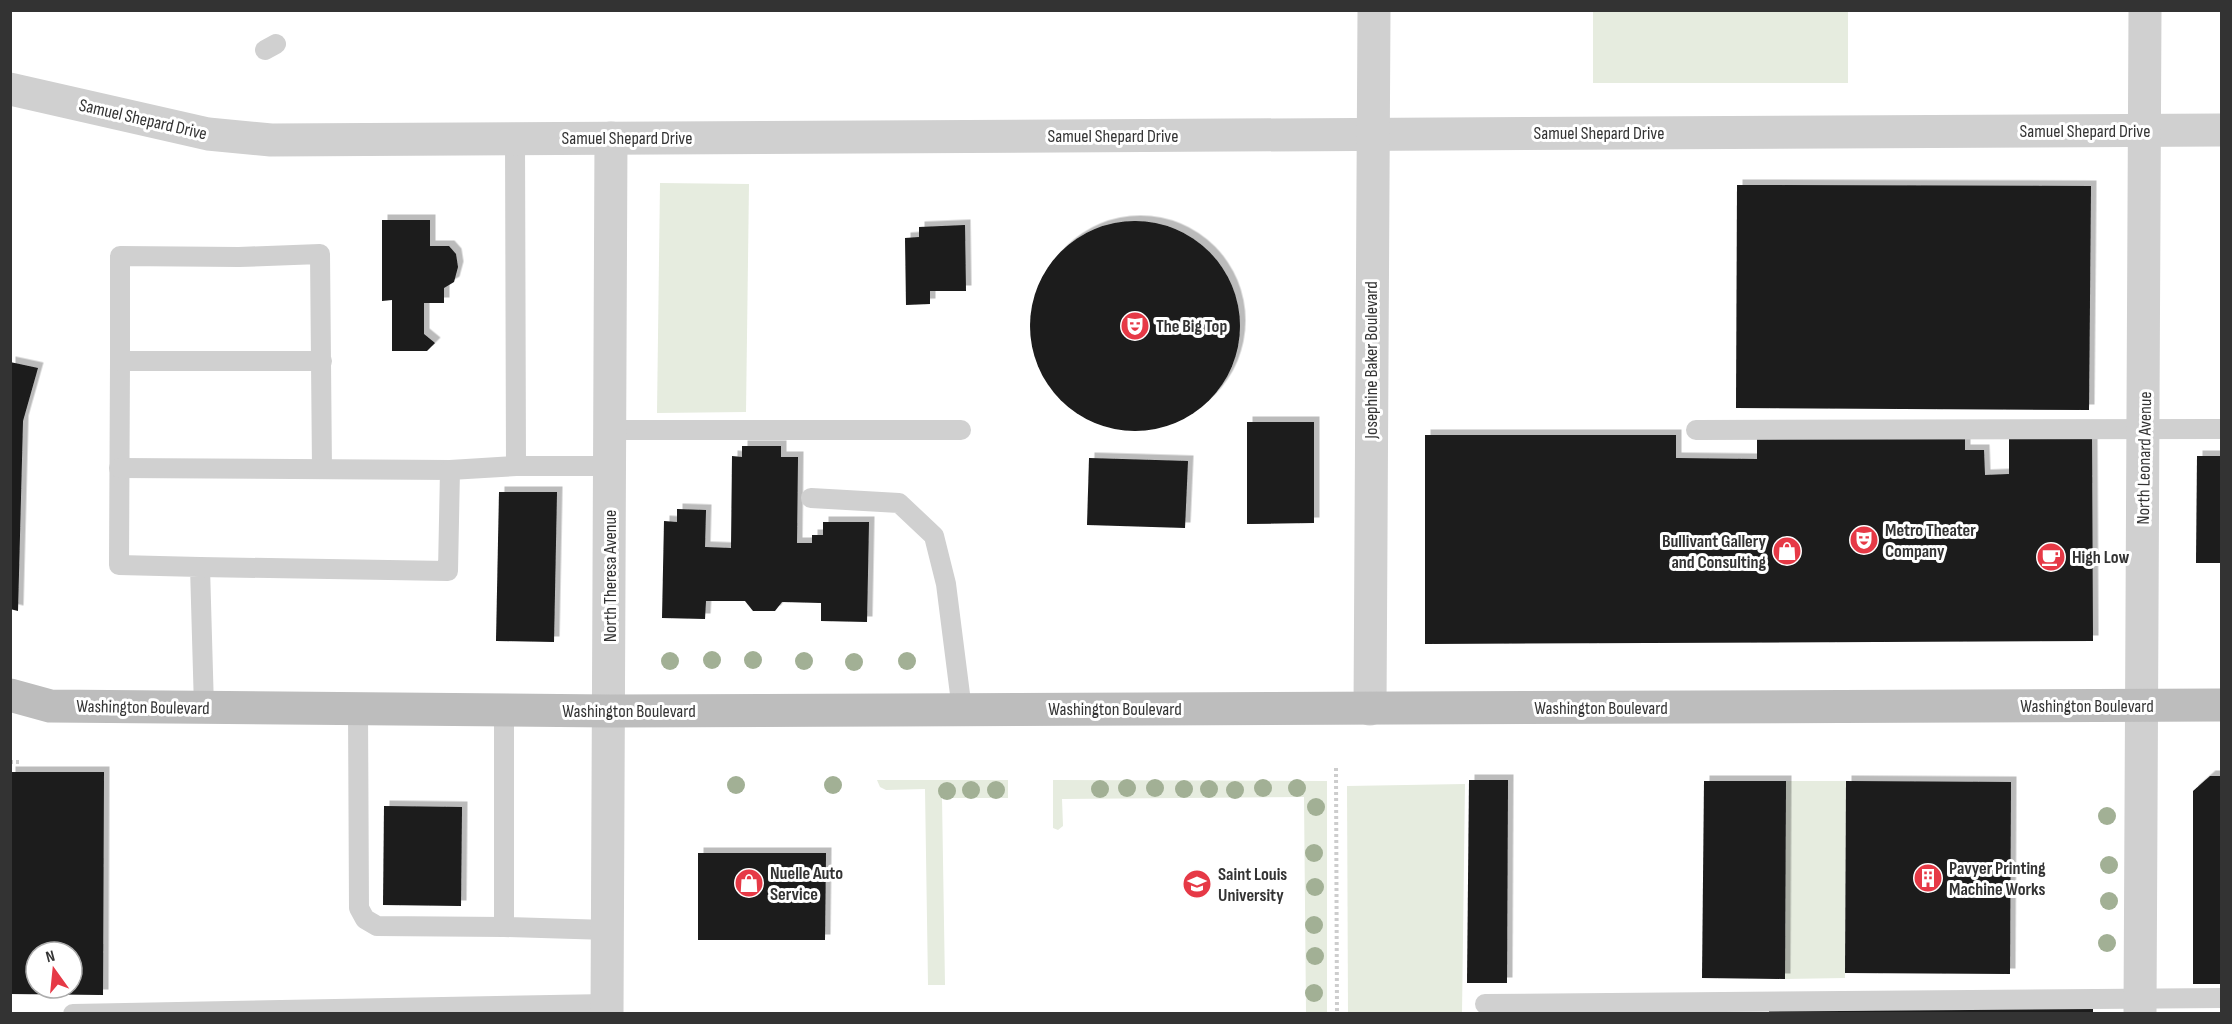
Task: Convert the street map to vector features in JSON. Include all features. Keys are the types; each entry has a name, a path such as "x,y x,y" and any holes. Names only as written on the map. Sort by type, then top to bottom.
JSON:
{"main road":[{"name":"Washington Boulevard","path":"10,695 50,706 610,711 2222,705"}],"street":[{"name":"Josephine Baker Boulevard","path":"1370,709 1374,10"},
{"name":"North Leonard Avenue","path":"2140,1006 2145,10"},
{"name":"Samuel Shepard Drive","path":"10,89 177,128 236,138 271,140 2222,130"},
{"name":"North Theresa Avenue","path":"607,1009 611,138"}],"lane":[{"path":"515,139 516,466"},
{"path":"322,469 320,255 120,256 119,565 448,571 450,470"},
{"path":"120,361 322,361"},
{"path":"1696,430 2222,429"},
{"path":"611,430 961,430"},
{"path":"119,468 450,470 516,466 610,466"},
{"path":"811,498 899,502 934,536 946,584 962,710"},
{"path":"200,567 204,708"},
{"path":"358,709 359,909 365,920 377,926 608,930"},
{"path":"504,710 504,927"},
{"path":"1485,1004 2140,1006 2222,998"},
{"path":"73,1014 607,1009"}],"path":[{"path":"10,762 19,762"},
{"path":"1336,768 1337,1014"}],"shaded area":[{"path":"1593,11 1848,11 1848,83 1593,83"},
{"path":"660,183 749,184 746,412 657,413"},
{"path":"877,780 1008,780 1008,798 942,798 945,985 928,985 925,789 886,790 880,787"},
{"path":"1053,780 1327,781 1327,1013 1306,1013 1304,797 1062,799 1063,826 1058,830 1053,828"},
{"path":"1786,781 1846,781 1845,978 1785,979"},
{"path":"1465,784 1462,1013 1348,1013 1347,786"}],"building":[{"path":"1737,185 2091,186 2089,410 1736,408"},
{"path":"382,220 430,220 430,246 449,246 456,254 458,267 454,282 444,288 444,303 424,303 424,334 435,343 427,351 392,351 392,300 382,301"},
{"name":"The Big Top","path":"1135,221 1155,223 1175,229 1193,239 1209,252 1222,268 1232,286 1238,306 1240,326 1238,346 1232,366 1222,384 1209,400 1193,413 1175,423 1155,429 1135,431 1115,429 1095,423 1077,413 1061,400 1048,384 1038,366 1032,346 1030,326 1032,306 1038,286 1048,268 1061,252 1077,239 1095,229 1115,223"},
{"path":"965,225 966,291 930,291 930,304 906,305 905,238 919,237 919,227"},
{"path":"10,362 38,368 23,421 18,611 10,609"},
{"path":"1247,422 1314,422 1314,523 1247,524"},
{"path":"2009,434 2092,435 2093,641 1425,644 1425,435 1676,435 1676,458 1757,459 1757,438 1965,436 1965,450 1984,450 1985,475 2009,474"},
{"path":"742,446 781,446 781,457 798,457 797,543 812,543 812,535 823,535 823,522 869,522 867,622 821,621 821,603 782,602 775,611 753,611 745,601 706,601 705,619 662,618 664,521 677,522 677,509 706,510 705,547 731,548 732,456 742,457"},
{"path":"2197,456 2222,456 2222,563 2196,563"},
{"path":"1089,458 1188,461 1185,528 1087,525"},
{"path":"499,492 557,492 554,642 496,641"},
{"path":"10,772 104,772 103,995 84,995 84,940 24,940 24,994 10,994"},
{"path":"2210,776 2222,776 2222,984 2193,984 2193,791"},
{"path":"1469,780 1508,780 1507,983 1467,983"},
{"path":"1704,781 1786,781 1785,979 1702,978"},
{"name":"Pavyer Printing Machine Works","path":"1846,781 2011,782 2010,974 1845,973"},
{"path":"384,806 462,807 461,906 383,905"},
{"path":"698,853 826,853 825,940 698,940"},
{"path":"2093,1008 2093,1014 1769,1014 1769,1011"}],"place":[{"name":"The Big Top","path":"1135,326"},
{"name":"Metro Theater Company","path":"1864,540"},
{"name":"Bullivant Gallery and Consulting","path":"1787,551"},
{"name":"High Low","path":"2051,557"},
{"name":"Pavyer Printing Machine Works","path":"1928,878"},
{"name":"Nuelle Auto Service","path":"749,883"},
{"name":"Saint Louis University","path":"1197,884"}]}
